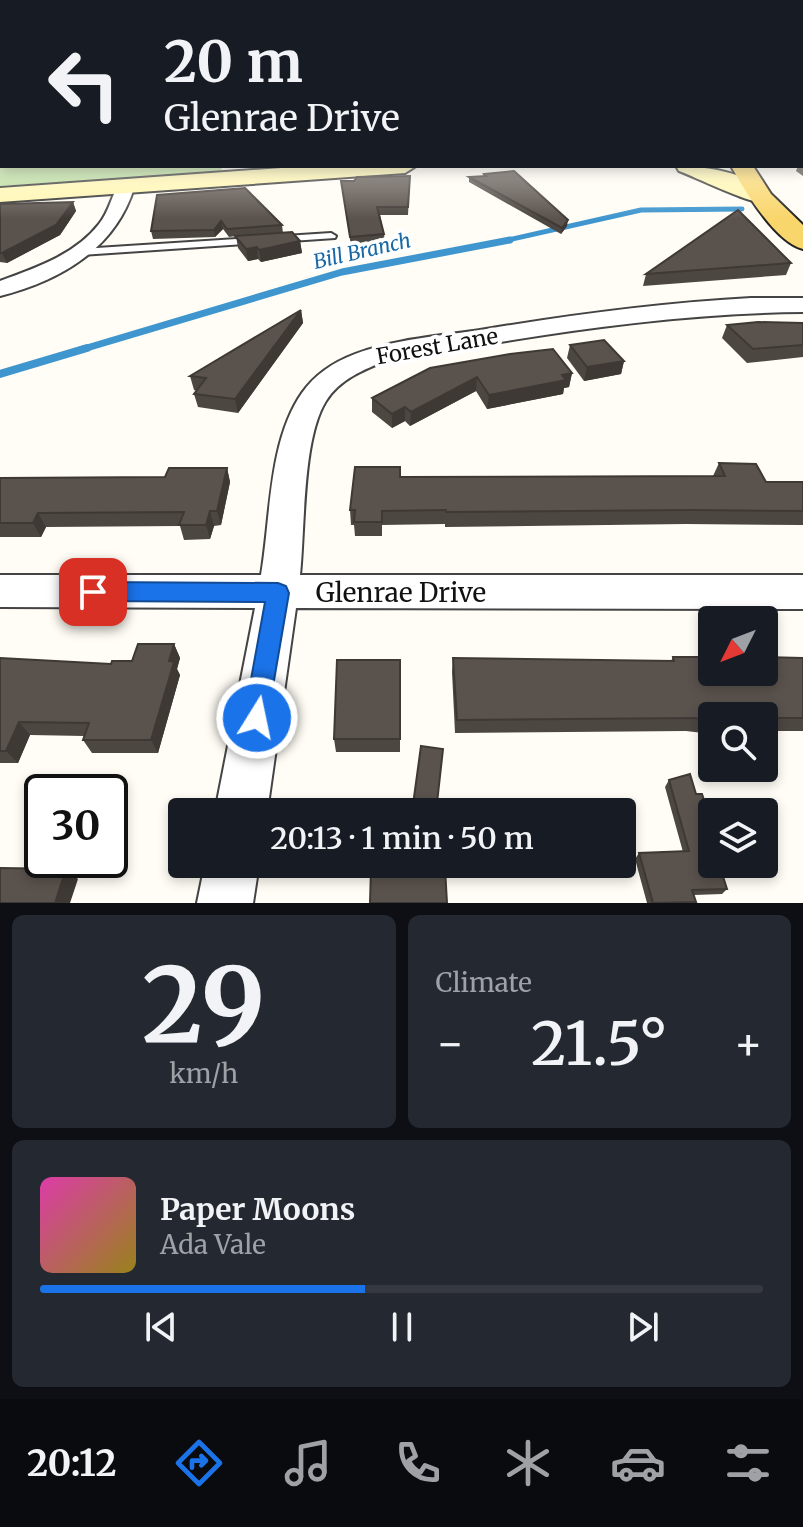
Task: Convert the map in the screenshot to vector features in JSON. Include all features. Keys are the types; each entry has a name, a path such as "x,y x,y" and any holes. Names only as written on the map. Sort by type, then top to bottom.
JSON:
{"main road":[{"path":"0,195 125,188 348,168"},
{"path":"693,168 729,181 761,198"},
{"path":"743,168 761,198 803,241"}],"street":[{"path":"0,289 81,252 112,226 121,209 125,188"},
{"name":"Forest Lane","path":"243,798 278,593 300,433 309,405 325,384 342,370 392,351 647,313 716,306 803,305"},
{"name":"Glenrae Drive","path":"0,591 803,592"},
{"path":"225,903 229,878"}],"lane":[{"path":"81,252 331,236"}],"green space":[{"path":"0,168 222,168 221,172 0,186"}],"building":[{"path":"514,171 568,220 562,228 469,177"},
{"path":"410,176 408,207 377,207 384,234 350,237 341,181 354,181 357,177"},
{"path":"245,188 282,225 227,229 221,221 214,230 151,231 157,195"},
{"path":"73,202 56,225 0,253 0,204"},
{"path":"738,210 791,263 646,274"},
{"path":"292,232 300,241 259,250 257,247 246,249 235,236"},
{"path":"301,310 235,399 194,394 206,378 190,376"},
{"path":"803,323 803,345 753,349 727,325"},
{"path":"604,340 624,361 587,367 570,345"},
{"path":"553,349 572,373 562,375 566,380 489,395 477,377 411,412 405,407 392,414 372,398 430,368"},
{"path":"719,463 756,464 766,482 803,482 803,511 382,511 382,522 354,522 355,510 350,510 355,467 400,467 400,477 725,476"},
{"path":"169,468 227,468 217,511 210,511 206,525 179,525 184,512 38,513 33,523 0,523 0,478 165,477"},
{"path":"138,644 174,644 169,661 174,662 151,740 83,740 89,723 19,722 6,751 0,751 0,658 111,664 112,661 132,661"},
{"path":"673,657 698,657 698,686 778,686 778,657 803,658 803,718 778,718 778,702 698,702 698,719 457,720 453,658 674,661"},
{"path":"337,660 400,660 400,739 334,739"},
{"path":"421,746 443,749 438,798 414,798"},
{"path":"690,774 696,794 702,794 703,798 698,798 698,878 723,878 727,889 692,890 696,902 653,903 639,853 689,851 669,780"},
{"path":"0,868 24,868 24,878 63,878 55,903 0,903"},
{"path":"371,878 446,878 447,903 370,903"}],"waterway":[{"name":"Bill Branch","path":"499,242 641,210 742,209"},
{"name":"Bill Branch","path":"80,350 342,272 510,240"},
{"name":"Bill Branch","path":"0,374 87,348"}],"route":[{"path":"93,592 278,593 257,718"}]}
